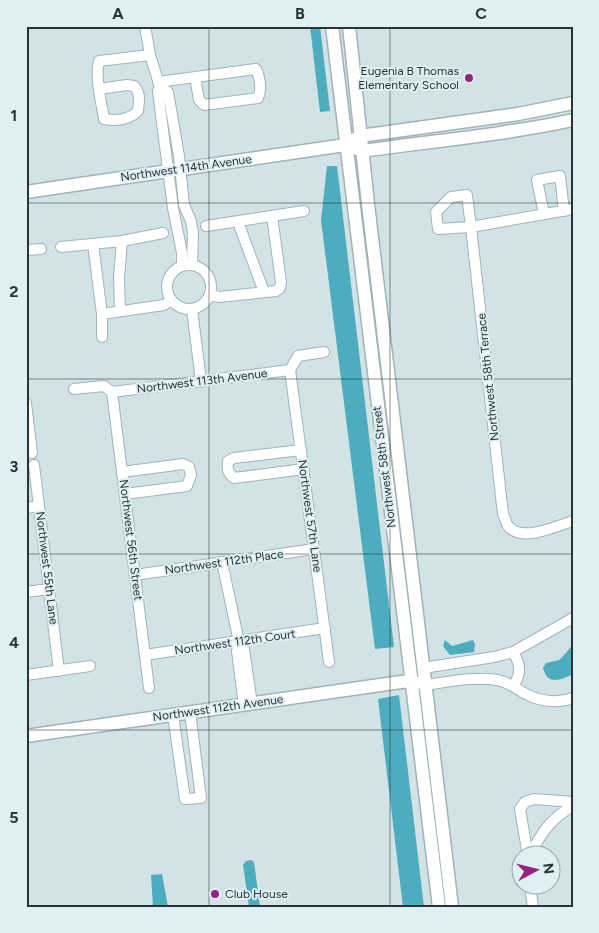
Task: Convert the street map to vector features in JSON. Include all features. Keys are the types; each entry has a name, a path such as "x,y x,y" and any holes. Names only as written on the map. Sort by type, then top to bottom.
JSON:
{"street":[{"path":"145,26 150,55 159,84 160,108 184,205 191,221 193,233 187,265"},
{"name":"Northwest 58th Street","path":"332,26 439,907"},
{"name":"Northwest 58th Street","path":"349,26 360,136 452,907"},
{"path":"99,89 127,85 134,86 138,90 138,111 132,117 112,120 104,119 99,89 97,71 99,61 150,55"},
{"path":"159,84 195,77 256,69 261,92 258,98 204,105 199,100 195,77"},
{"path":"159,84 168,92 171,107 179,243 187,265"},
{"name":"Northwest 114th Avenue","path":"26,192 345,145 360,136 483,119 573,103"},
{"path":"160,108 171,107"},
{"path":"543,126 552,116 553,108"},
{"name":"Northwest 114th Avenue","path":"345,145 362,151 514,132 573,120"},
{"path":"560,176 568,210 544,214 537,180 560,176"},
{"path":"206,226 304,212"},
{"name":"Northwest 58th Terrace","path":"544,214 471,227 503,514 508,526 521,533 531,534 573,521"},
{"path":"210,295 220,297 276,291 280,288 281,282 272,216"},
{"path":"238,222 264,292"},
{"path":"61,247 122,241 163,233"},
{"path":"120,311 119,277 122,241"},
{"path":"179,243 192,242"},
{"path":"93,244 102,314 102,337"},
{"path":"26,250 41,248"},
{"path":"187,265 202,268 208,276 211,285 210,295 200,307 184,309 177,306 171,300 167,291 168,280 173,271 187,265"},
{"path":"102,314 164,305 171,300"},
{"path":"192,309 201,382"},
{"path":"290,370 298,356 324,352"},
{"name":"Northwest 113th Avenue","path":"74,389 104,386 112,392 290,370"},
{"name":"Northwest 57th Lane","path":"290,370 329,662"},
{"name":"Northwest 56th Street","path":"112,392 149,688"},
{"path":"26,403 32,453"},
{"path":"301,450 234,458 228,462 228,469 229,474 234,478 304,469"},
{"path":"122,472 183,464 189,467 190,475 187,486 125,494"},
{"name":"Northwest 55th Lane","path":"34,465 59,670"},
{"path":"26,508 39,506"},
{"name":"Northwest 112th Place","path":"135,575 314,549"},
{"path":"222,562 239,642 244,649 243,671 248,704"},
{"path":"26,592 49,589"},
{"path":"411,681 423,668 494,657 513,652 573,618"},
{"name":"Northwest 112th Court","path":"145,655 325,628"},
{"path":"513,652 520,668 519,676 514,685"},
{"path":"26,675 90,666"},
{"name":"Northwest 112th Avenue","path":"26,736 411,681 425,685 484,678 501,680 514,685 528,695 547,701 565,701 573,698"},
{"path":"173,715 185,800 201,798 190,712"},
{"path":"527,846 520,809 525,802 534,799 573,804"},
{"path":"534,846 550,822 573,804"}],"water":[{"path":"310,26 320,26 330,111 320,112"},
{"path":"327,166 337,166 394,647 375,649 321,220"},
{"path":"445,640 452,646 473,640 475,645 474,652 450,655 443,646"},
{"path":"573,644 573,674 555,680 548,677 543,668 546,663 559,660"},
{"path":"399,695 424,907 403,907 378,699"},
{"path":"251,860 254,862 260,907 249,907 243,865 246,861"},
{"path":"162,874 168,907 153,907 151,875"}],"place":[{"name":"Eugenia B Thomas Elementary School","path":"469,78"},
{"name":"Club House","path":"215,894"}]}
